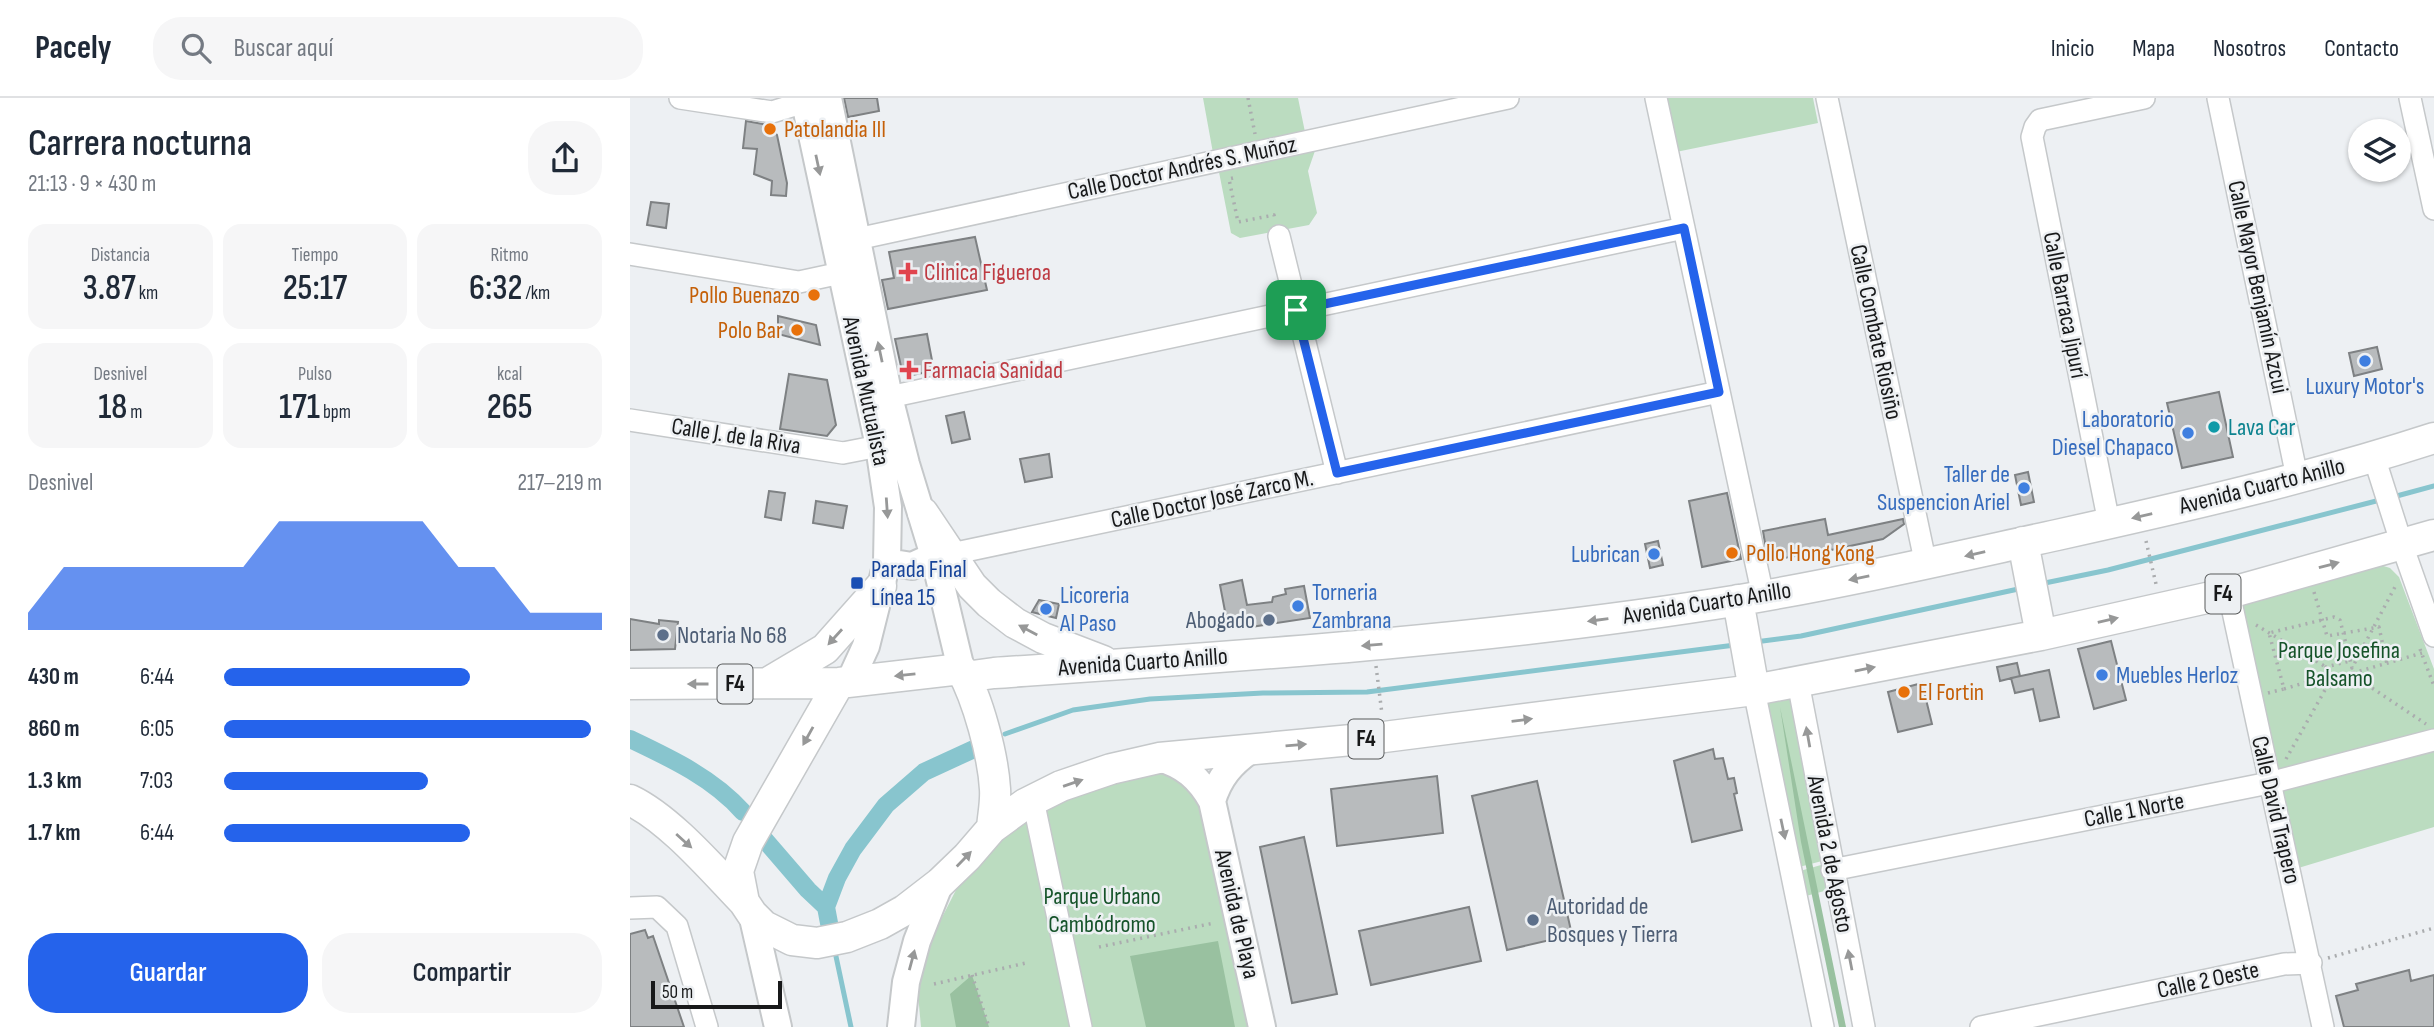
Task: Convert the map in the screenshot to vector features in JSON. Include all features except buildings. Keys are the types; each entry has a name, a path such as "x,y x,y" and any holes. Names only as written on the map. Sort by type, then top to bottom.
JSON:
{"highway":[{"name":"Avenida Cuarto Anillo","path":"963,673 1114,665 1374,645 1747,604 1926,565 2025,550 2109,523 2297,477 2378,468 2434,438"},
{"path":"923,513 943,555 989,603 1014,623 1043,638 1114,665"},
{"name":"F4","path":"630,800 674,832 704,859 764,926 792,940 817,943 847,937 880,924 905,910 940,883 992,828 1033,800 1061,786 1111,769 1158,758 1384,737 1752,680 1798,682 2040,627 2229,593 2398,532 2434,535"},
{"path":"2025,550 2040,627"},
{"path":"767,684 825,649 884,574"},
{"path":"1747,604 1752,680"},
{"path":"963,673 983,728 991,760 995,792 992,828"},
{"name":"F4","path":"630,684 844,682 963,673"},
{"path":"748,908 738,871 748,842 844,682"}],"main road":[{"name":"Avenida Mutualista","path":"812,99 857,239 906,464 923,513"},
{"name":"Avenida Mutualista","path":"812,99 841,273 879,446 888,507 884,574 866,646 844,682"},
{"path":"884,574 943,555 963,673"},
{"path":"1212,801 1216,788 1230,765 1252,749"},
{"name":"Avenida de Playa","path":"1158,758 1181,766 1191,773 1212,801 1262,1027"},
{"path":"901,1027 906,982 917,941 940,883"},
{"path":"748,908 778,1027"}],"street":[{"path":"680,98 772,112 812,99"},
{"name":"Calle Doctor Andrés S. Muñoz","path":"857,239 1508,98"},
{"path":"1656,98 1719,392 1747,604"},
{"name":"Calle Combate Riosiño","path":"1827,98 1926,565"},
{"path":"2070,105 2144,98"},
{"name":"Calle Mayor Benjamín Azcui","path":"2218,98 2297,477"},
{"path":"2410,98 2434,209"},
{"name":"Calle Barraca Jipurí","path":"2070,105 2040,120 2032,137 2109,523"},
{"path":"890,397 1684,228"},
{"path":"1279,236 1337,473"},
{"path":"630,254 799,282 841,273"},
{"name":"Calle Doctor José Zarco M.","path":"943,555 1719,392"},
{"name":"Calle J. de la Riva","path":"630,420 843,453 879,446"},
{"path":"2378,468 2428,644"},
{"name":"Calle David Trapero","path":"2229,593 2323,1027"},
{"name":"Avenida 2 de Agosto","path":"1752,680 1823,1027"},
{"name":"Avenida 2 de Agosto","path":"1798,682 1864,1027"},
{"name":"Calle 1 Norte","path":"1832,870 2269,783 2431,733"},
{"path":"1033,800 1081,1027"},
{"path":"630,908 657,907 677,926 707,1027"},
{"name":"Calle 2 Oeste","path":"1981,1027 2284,964 2311,963"}],"path":[{"path":"1248,98 1259,152"},
{"path":"1241,176 1229,179 1238,222 1274,215 1279,236"},
{"path":"2146,541 2156,584"},
{"path":"2353,673 2396,585 2392,578"},
{"path":"2313,586 2327,636 2379,627 2387,664"},
{"path":"2269,633 2334,617 2340,620 2353,673 2431,733"},
{"path":"2245,620 2326,667 2350,661"},
{"path":"2269,633 2284,689"},
{"path":"2297,758 2282,762 2325,690 2353,673 2387,664 2428,644"},
{"path":"2326,667 2330,686"},
{"path":"1377,670 1381,714"},
{"path":"2263,694 2327,676"},
{"path":"2431,733 2434,723"},
{"path":"2414,728 2431,733"},
{"path":"1098,947 1214,923"},
{"path":"2311,963 2434,928"},
{"path":"934,984 1026,963"},
{"path":"972,975 989,1027"}],"green space":[{"path":"1203,98 1298,98 1305,132 1213,153"},
{"path":"1666,98 1813,98 1818,123 1676,152"},
{"path":"1317,145 1308,171 1317,213 1309,225 1240,238 1231,233 1218,167"},
{"name":"Parque Josefina Balsamo","path":"2377,564 2390,568 2399,577 2434,669 2434,730 2275,772 2236,599"},
{"path":"1790,696 1822,861 1799,867 1764,701"},
{"path":"1780,707 1846,1027 1839,1027 1801,842"},
{"path":"2434,750 2434,827 2295,869 2280,794 2286,786"},
{"name":"Parque Urbano Cambódromo","path":"1149,769 1180,780 1190,789 1199,805 1249,1027 921,1027 917,983 932,937 957,888 997,844 1033,814 1089,787"},
{"path":"1821,865 1828,890 1806,896 1800,871"},
{"path":"1218,941 1235,1027 1146,1027 1130,956"},
{"path":"972,975 989,1027 956,1027 950,994"}],"waterway":[{"path":"2393,497 2434,486"},
{"path":"2040,584 2108,570 2384,499"},
{"path":"1755,642 1801,636 2023,588"},
{"path":"1005,734 1073,710 1150,699 1263,693 1367,692 1735,645"},
{"path":"630,739 705,779 743,812"},
{"path":"829,923 826,907 837,878 853,849 886,805 924,772 974,749"},
{"path":"764,839 826,907"},
{"path":"826,907 831,931"},
{"path":"834,947 851,1027"}],"place":[{"name":"Patolandia III","path":"770,129"},
{"name":"Clinica Figueroa","path":"908,272"},
{"name":"Pollo Buenazo","path":"814,295"},
{"name":"Polo Bar","path":"797,330"},
{"name":"Luxury Motor's","path":"2365,361"},
{"name":"Farmacia Sanidad","path":"909,370"},
{"name":"Lava Car","path":"2214,427"},
{"name":"Laboratorio Diesel Chapaco","path":"2188,433"},
{"name":"Taller de Suspencion Ariel","path":"2024,488"},
{"name":"Pollo Hong Kong","path":"1732,553"},
{"name":"Lubrican","path":"1654,554"},
{"name":"Parada Final Línea 15","path":"857,583"},
{"name":"Torneria Zambrana","path":"1298,606"},
{"name":"Licoreria Al Paso","path":"1046,609"},
{"name":"Abogado","path":"1269,620"},
{"name":"Notaria No 68","path":"663,635"},
{"name":"Muebles Herloz","path":"2102,675"},
{"name":"El Fortin","path":"1904,692"},
{"name":"Autoridad de Bosques y Tierra","path":"1533,920"}],"route":[{"path":"1684,228 1719,392 1337,473 1296,310 1684,228"}]}
